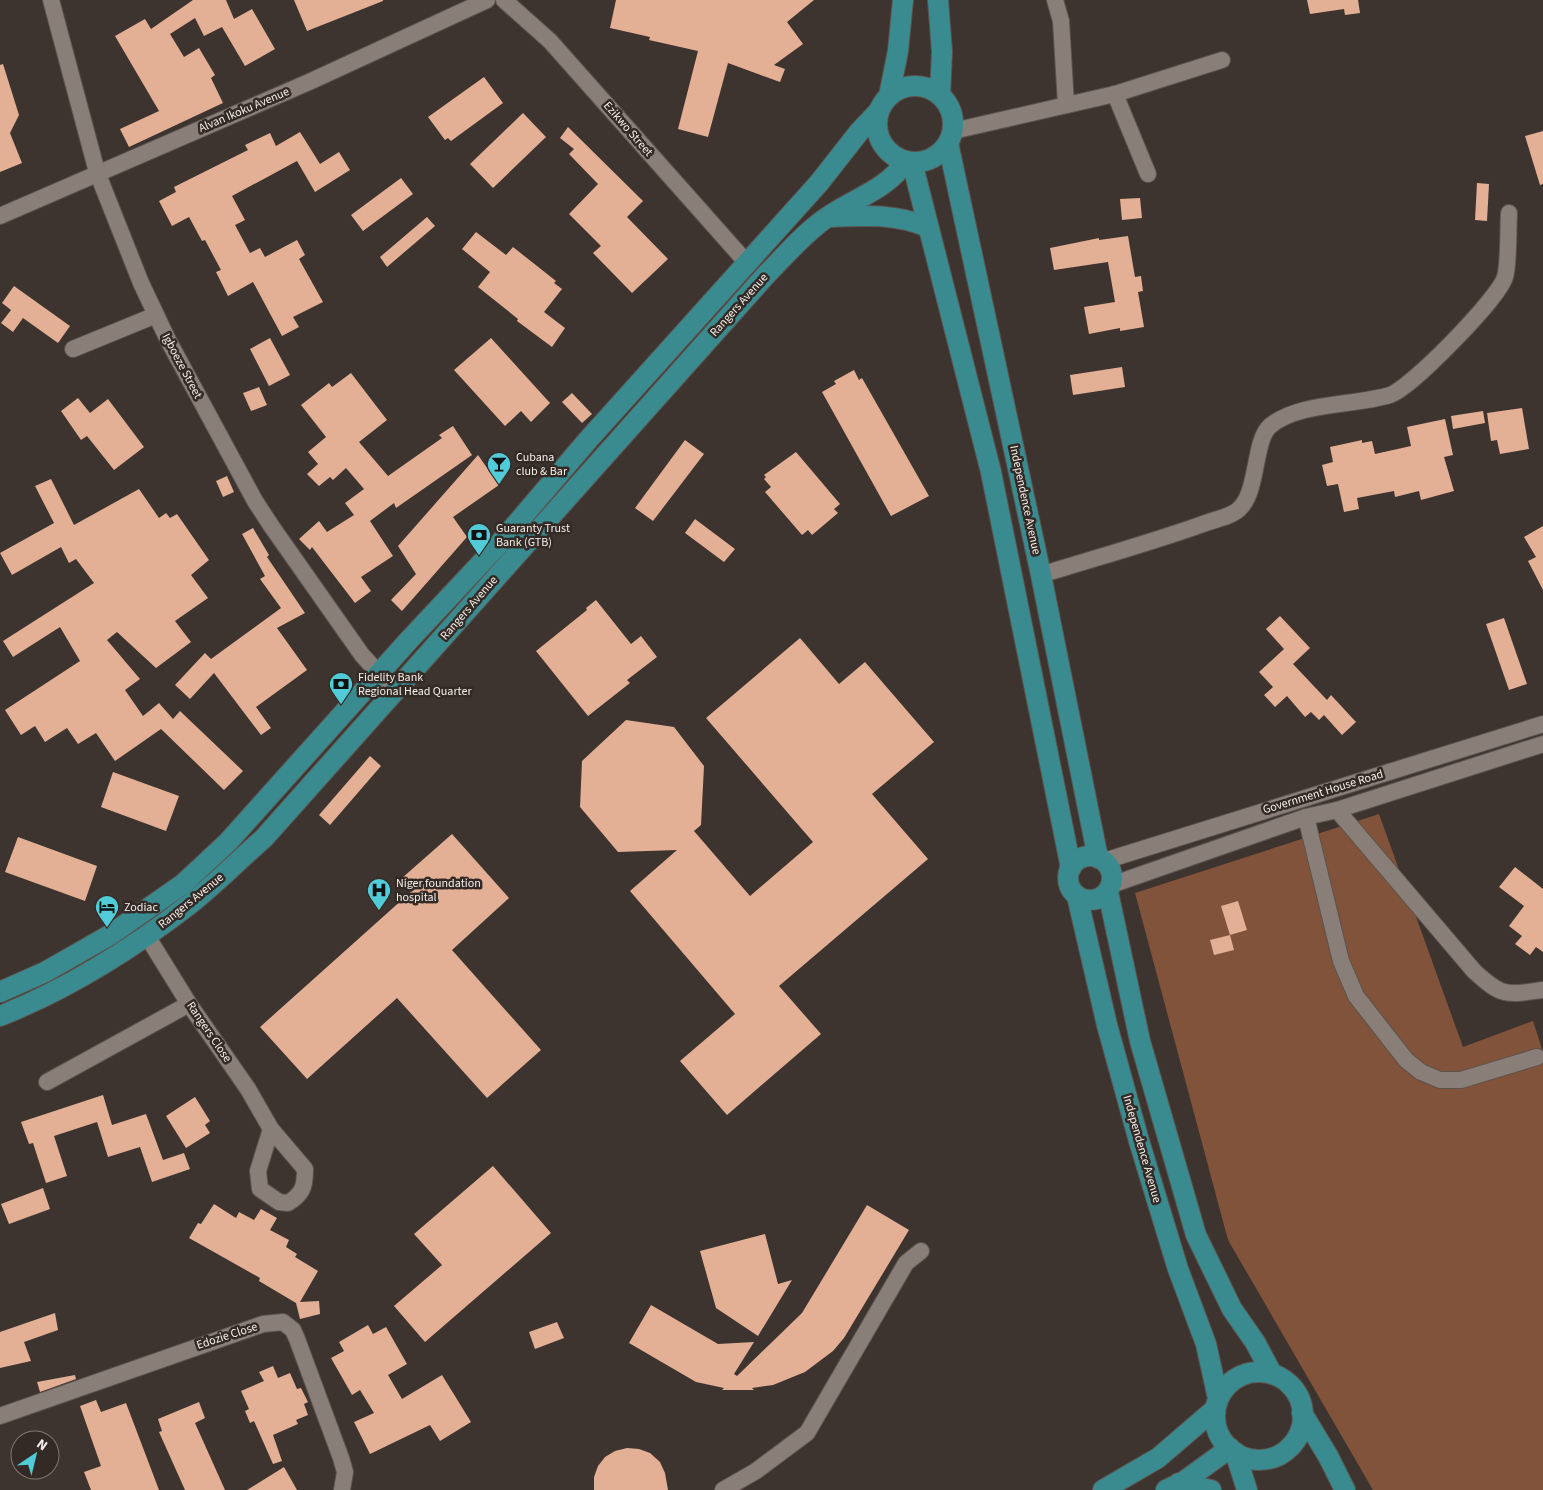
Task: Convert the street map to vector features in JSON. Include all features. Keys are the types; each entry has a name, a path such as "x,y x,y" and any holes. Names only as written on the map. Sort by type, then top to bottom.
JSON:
{"main road":[{"path":"884,104 900,88 914,85 928,88 940,95 951,111 951,137 933,158 909,161 894,156 885,147 879,136 877,124 898,51 903,0"},
{"path":"938,0 942,52 940,95"},
{"name":"Rangers Avenue","path":"0,992 45,972 110,935 183,884 242,827 378,675 500,543 588,440 819,183 859,132 884,104"},
{"name":"Independence Avenue","path":"951,137 1101,859"},
{"name":"Rangers Avenue","path":"0,1016 75,981 147,936 192,902 264,838 758,283 801,238 827,218 886,184 909,161"},
{"path":"909,161 992,472 1070,868 1069,883 1077,896 1093,900 1101,898 1109,889"},
{"path":"827,218 878,215 912,220 928,227"},
{"path":"1070,868 1079,859 1092,856 1101,859 1112,872 1109,889 1140,1040 1196,1236 1232,1309 1255,1342 1272,1374"},
{"name":"Independence Avenue","path":"1077,896 1107,1025 1139,1141 1178,1269 1206,1344 1217,1404"},
{"path":"1103,1490 1158,1458 1217,1404 1225,1387 1235,1379 1247,1374 1260,1372 1272,1374 1290,1385 1300,1403 1302,1413 1328,1456 1345,1490"},
{"path":"1217,1404 1217,1431 1232,1450 1247,1490"},
{"path":"1232,1450 1246,1458 1258,1459 1270,1458 1281,1454 1298,1437 1302,1413"},
{"path":"1172,1487 1232,1450"},
{"path":"1172,1487 1211,1490"}],"street":[{"name":"Igboeze Street","path":"51,0 97,172 140,283 256,501 322,598 378,675 395,692"},
{"name":"Alvan Ikoku Avenue","path":"0,216 97,172 308,82 487,0"},
{"name":"Ezikwo Street","path":"504,0 550,41 747,263"},
{"path":"1055,0 1061,21 1066,105"},
{"path":"951,137 1066,105 1115,94 1222,60"},
{"path":"1115,94 1148,174"},
{"path":"1041,575 1169,536 1234,512 1245,502 1253,480 1261,443 1268,427 1291,414 1392,394 1439,357 1483,310 1505,277 1509,212"},
{"path":"73,349 156,315"},
{"name":"Government House Road","path":"1101,859 1543,724"},
{"name":"Government House Road","path":"1109,889 1306,817 1336,810 1543,744"},
{"path":"1336,810 1474,971 1492,987 1501,992 1512,993 1543,990"},
{"path":"1306,817 1341,961 1356,996 1406,1060 1421,1072 1440,1080 1461,1080 1537,1057"},
{"name":"Rangers Close","path":"147,936 189,1004 248,1089 271,1129"},
{"path":"47,1082 189,1004"},
{"path":"723,1490 756,1471 807,1433 906,1263 921,1251"},
{"name":"Edozie Close","path":"0,1416 253,1327 274,1322 284,1322 293,1330 297,1339 341,1458 345,1472 342,1490"}],"shaded area":[{"path":"1379,814 1463,1047 1533,1021 1543,1052 1543,1490 1373,1490 1228,1240 1135,893"}],"building":[{"path":"193,0 226,0 234,19 252,9 275,49 245,66 222,27 204,36 195,18 170,34 184,57 199,48 215,75 211,78 223,103 129,147 120,129 159,111 115,36 145,19 151,29"},
{"path":"294,0 383,0 383,1 307,31"},
{"path":"616,0 814,0 787,22 803,44 774,65 785,69 780,82 728,63 708,137 678,129 698,51 649,40 650,37 610,28"},
{"path":"1307,0 1358,0 1360,13 1345,15 1344,9 1310,14"},
{"path":"3,64 19,115 10,133 22,163 0,172 0,65"},
{"path":"484,77 503,103 451,141 448,138 445,140 428,117"},
{"path":"523,113 546,137 493,188 470,164"},
{"path":"568,127 643,201 627,217 668,259 632,293 593,253 601,246 569,214 598,184 569,154 574,149 560,138"},
{"path":"1543,131 1543,184 1540,185 1525,136"},
{"path":"300,132 320,164 339,152 350,170 315,192 297,161 232,196 245,220 235,225 250,253 260,248 265,257 297,240 305,255 299,259 323,302 293,317 299,327 282,336 253,282 228,296 216,272 221,270 205,240 202,241 189,217 172,226 159,201 176,192 174,187 248,150 245,145 270,133 276,146"},
{"path":"401,178 413,194 363,231 351,215"},
{"path":"1477,183 1489,184 1487,221 1475,220"},
{"path":"1140,198 1142,218 1122,220 1120,199"},
{"path":"427,217 435,226 387,267 380,257"},
{"path":"476,232 506,255 513,247 556,281 554,283 562,289 544,312 565,328 552,347 517,321 518,319 478,287 490,272 462,249"},
{"path":"1128,236 1135,277 1141,276 1143,291 1138,292 1144,327 1120,331 1120,328 1089,334 1084,307 1115,302 1108,262 1054,270 1050,248 1099,238 1099,240"},
{"path":"14,286 70,326 58,343 23,318 13,332 1,323 11,310 2,303"},
{"path":"270,338 290,375 269,386 250,349"},
{"path":"491,338 550,403 531,422 521,411 505,426 454,370"},
{"path":"1122,367 1125,387 1073,395 1070,375"},
{"path":"854,370 859,380 862,378 929,496 891,516 822,392 836,384 834,381"},
{"path":"351,373 387,420 359,442 388,476 442,438 439,435 453,426 472,455 396,508 394,503 370,521 393,556 361,577 371,591 355,603 312,547 310,550 299,539 319,521 327,532 354,515 345,503 364,489 346,468 333,480 330,477 319,486 307,474 318,464 308,452 326,437 301,405 329,383 332,387"},
{"path":"259,387 267,405 251,411 243,393"},
{"path":"572,393 592,414 582,423 562,402"},
{"path":"78,398 90,413 108,399 144,447 114,470 87,436 81,440 61,411"},
{"path":"1522,408 1529,449 1500,454 1497,440 1491,441 1487,413"},
{"path":"1483,411 1485,423 1453,429 1451,416"},
{"path":"1445,419 1453,455 1444,457 1454,491 1421,500 1419,491 1395,497 1394,491 1357,498 1359,509 1344,512 1338,484 1327,486 1322,465 1333,462 1330,447 1362,440 1362,443 1372,441 1375,454 1411,446 1407,427"},
{"path":"685,440 704,454 653,521 635,508"},
{"path":"796,452 840,504 834,509 838,513 812,535 808,530 802,535 765,492 771,487 764,479 766,477 764,475"},
{"path":"478,455 499,485 453,517 467,537 402,611 391,600 416,574 398,546"},
{"path":"227,476 234,492 223,497 216,481"},
{"path":"51,479 74,525 139,489 159,518 166,513 170,518 177,514 209,560 191,575 208,598 175,621 191,642 156,668 117,632 107,640 140,679 125,690 143,716 159,703 173,719 180,711 243,771 224,790 161,729 115,761 96,733 78,744 67,728 45,742 35,726 21,735 5,710 80,661 60,627 13,657 3,641 94,583 76,559 69,563 61,547 12,575 0,553 54,523 35,486"},
{"path":"695,519 735,549 724,562 685,533"},
{"path":"1543,526 1543,590 1528,561 1536,557 1524,537"},
{"path":"253,528 269,555 267,557 305,613 277,628 307,670 256,707 271,728 261,735 214,673 190,699 175,685 205,653 211,659 281,608 260,579 265,576 242,534"},
{"path":"596,600 631,644 641,636 657,657 627,680 630,683 588,716 536,651 587,610 586,608"},
{"path":"1280,616 1310,648 1293,664 1327,700 1331,695 1356,722 1342,735 1324,715 1319,720 1311,712 1305,717 1287,696 1275,707 1264,695 1273,687 1259,672 1284,649 1266,629"},
{"path":"1504,618 1527,684 1509,690 1486,624"},
{"path":"800,638 839,684 865,662 934,742 872,794 928,859 779,986 821,1034 727,1115 680,1061 735,1014 630,891 677,850 618,852 580,807 582,761 626,720 674,727 704,766 701,825 694,831 750,896 813,842 706,718"},
{"path":"370,756 381,766 330,825 319,815"},
{"path":"113,772 179,796 166,831 101,807"},
{"path":"452,834 509,898 452,950 541,1050 487,1098 397,998 307,1079 260,1027 413,890 402,878"},
{"path":"18,837 97,866 85,901 5,872"},
{"path":"1515,867 1543,889 1543,952 1536,947 1530,955 1515,944 1522,936 1509,926 1524,906 1499,887"},
{"path":"1238,901 1247,930 1230,935 1221,906"},
{"path":"1230,935 1234,950 1214,955 1210,940"},
{"path":"103,1095 112,1125 146,1114 163,1160 184,1153 190,1169 152,1182 140,1147 108,1157 97,1122 54,1136 67,1176 46,1183 33,1143 29,1144 21,1122"},
{"path":"195,1097 210,1121 205,1125 210,1133 186,1148 166,1116"},
{"path":"493,1166 551,1233 425,1342 394,1306 442,1265 414,1234"},
{"path":"43,1188 50,1209 9,1224 1,1204"},
{"path":"214,1204 236,1218 239,1212 254,1220 261,1209 277,1218 270,1230 289,1240 286,1247 297,1254 295,1257 318,1271 300,1302 319,1301 320,1314 300,1319 296,1303 259,1281 260,1278 189,1238 198,1223 201,1224"},
{"path":"867,1205 909,1230 844,1338 833,1351 805,1372 773,1385 752,1388 754,1390 722,1390 724,1388 696,1382 629,1343 651,1305 718,1344 754,1342 734,1374 737,1376 802,1313"},
{"path":"765,1234 778,1284 792,1280 758,1336 716,1308 700,1251"},
{"path":"55,1313 58,1330 24,1342 31,1361 0,1368 0,1332"},
{"path":"557,1322 564,1338 535,1349 529,1332"},
{"path":"368,1325 373,1334 386,1327 407,1364 388,1375 402,1399 442,1375 471,1422 440,1441 430,1425 370,1454 354,1422 374,1413 360,1390 352,1395 331,1358 344,1351 339,1342"},
{"path":"273,1366 278,1378 290,1373 297,1389 301,1388 308,1402 304,1404 308,1415 296,1420 298,1424 273,1435 282,1461 273,1464 254,1421 250,1423 245,1411 249,1409 241,1391 264,1381 259,1372"},
{"path":"75,1375 76,1379 40,1392 37,1382"},
{"path":"96,1400 101,1412 126,1403 159,1490 91,1490 84,1472 101,1466 80,1406"},
{"path":"199,1402 205,1418 195,1423 225,1490 185,1490 159,1432 162,1431 158,1419"},
{"path":"627,1448 639,1449 650,1453 660,1462 665,1473 668,1490 594,1490 594,1477 598,1466 605,1457 615,1451"},
{"path":"284,1467 297,1490 247,1490"}],"place":[{"name":"Cubana club & Bar","path":"499,485"},
{"name":"Guaranty Trust Bank (GTB)","path":"479,556"},
{"name":"Fidelity Bank Regional Head Quarter","path":"341,705"},
{"name":"Niger foundation hospital","path":"379,911"},
{"name":"Zodiac","path":"107,928"}]}
